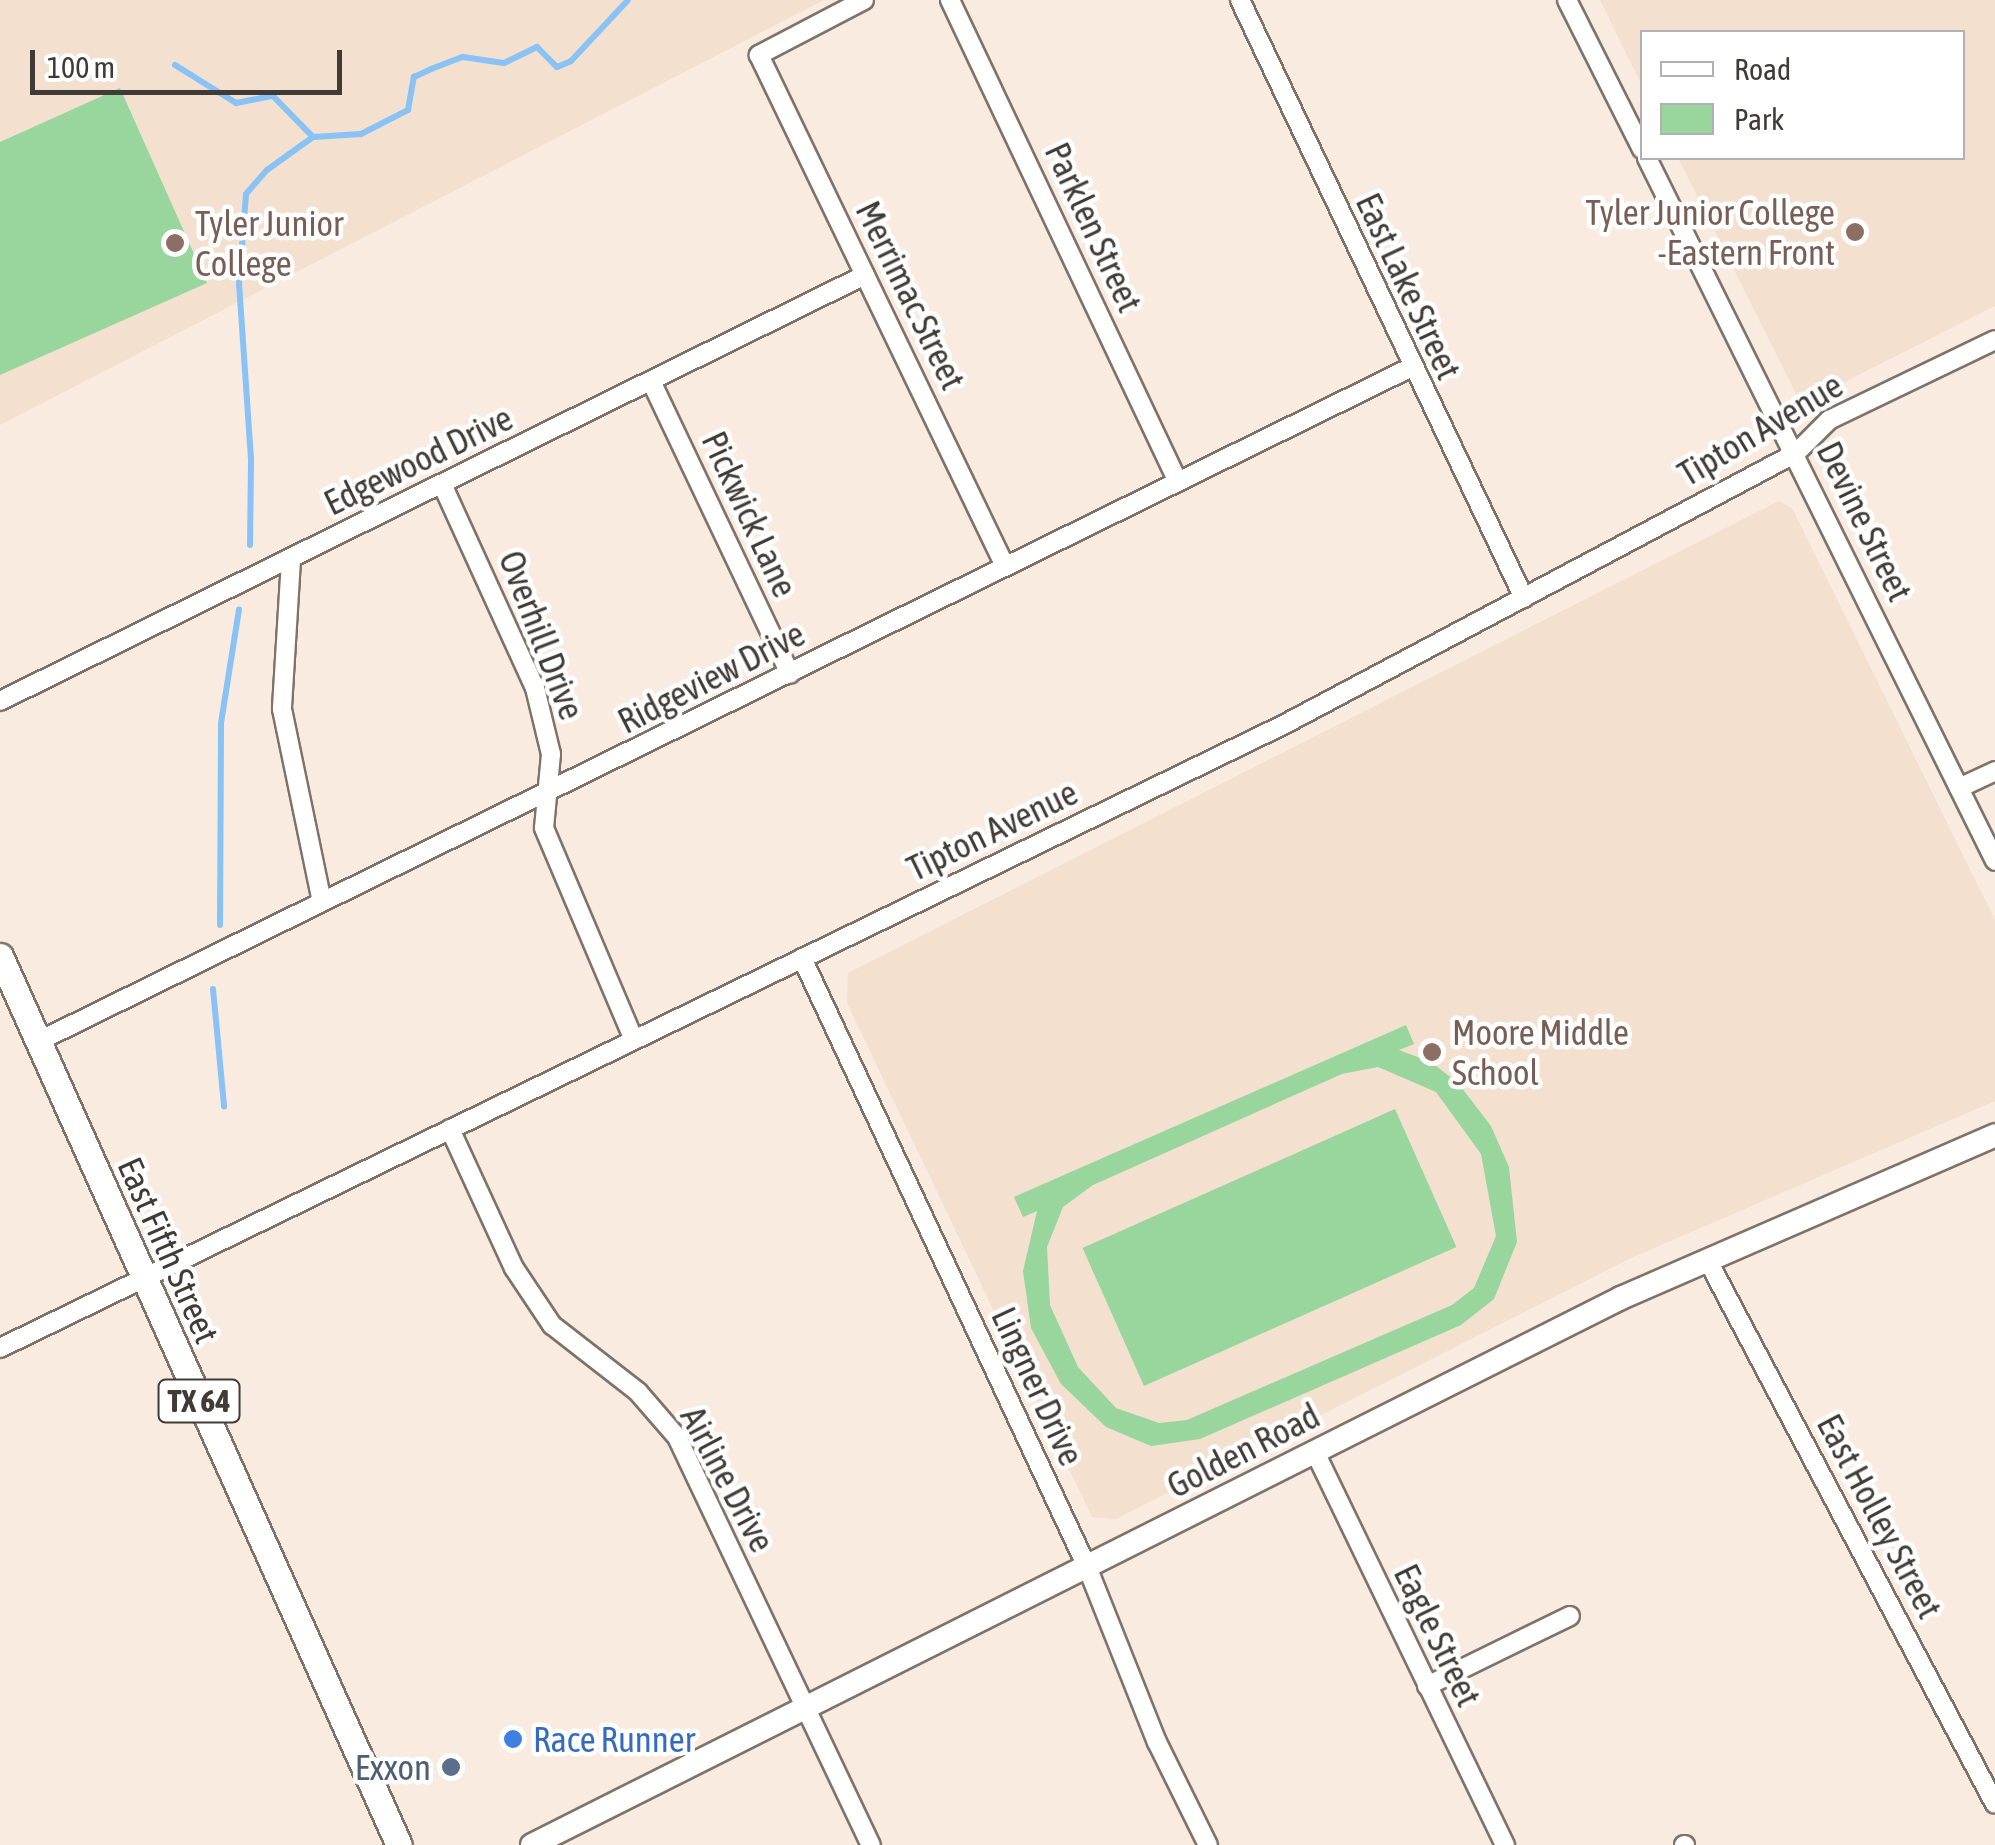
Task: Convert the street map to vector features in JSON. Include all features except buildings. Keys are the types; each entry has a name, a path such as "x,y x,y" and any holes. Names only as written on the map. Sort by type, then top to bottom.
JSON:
{"main road":[{"name":"East Fifth Street","path":"0,956 398,1845"}],"street":[{"name":"Merrimac Street","path":"864,0 759,54 1004,564"},
{"name":"Parklen Street","path":"950,0 1178,482"},
{"name":"East Lake Street","path":"1240,0 1410,368 1524,598"},
{"path":"1568,0 1640,145"},
{"name":"Devine Street","path":"1648,160 1995,861"},
{"name":"Edgewood Drive","path":"0,701 865,275"},
{"name":"Tipton Avenue","path":"0,1348 1284,724 1796,453 1830,420 1995,340"},
{"name":"Ridgeview Drive","path":"38,1041 550,794 1004,564 1410,368"},
{"name":"Pickwick Lane","path":"651,381 790,674"},
{"name":"Overhill Drive","path":"442,484 535,688 552,754 544,828 633,1038"},
{"path":"291,560 282,709 322,902"},
{"path":"1959,788 1995,770"},
{"name":"Lingner Drive","path":"802,958 1088,1569 1157,1742 1208,1845"},
{"name":"Airline Drive","path":"450,1129 514,1268 542,1311 587,1357 638,1392 677,1436 871,1845"},
{"name":"Golden Road","path":"532,1845 1707,1259 1995,1136"},
{"name":"East Holley Street","path":"1707,1259 1995,1804"},
{"name":"Eagle Street","path":"1314,1452 1505,1845"},
{"path":"1426,1686 1570,1616"}],"shaded area":[{"name":"Tyler Junior College","path":"0,0 824,0 0,425"},
{"name":"Tyler Junior College -Eastern Front","path":"1600,0 1995,0 1995,306 1801,404 1679,160 1965,160 1965,30 1640,30 1640,82"},
{"name":"Moore Middle School","path":"1779,501 1792,508 1995,920 1995,1101 1631,1258 1116,1519 1092,1517 847,1003 848,973"}],"green space":[{"path":"120,88 207,283 0,375 0,142"},
{"path":"1406,1025 1414,1044 1399,1050 1431,1062 1458,1083 1491,1126 1509,1167 1517,1242 1494,1299 1461,1325 1200,1439 1151,1446 1106,1427 1061,1384 1031,1328 1023,1271 1037,1211 1023,1217 1014,1197","holes":["1378,1067 1436,1092 1481,1154 1496,1236 1474,1288 1452,1305 1187,1420 1159,1423 1116,1408 1078,1367 1050,1305 1047,1247 1063,1207 1093,1185 1342,1074"]},
{"path":"1395,1109 1456,1247 1144,1386 1083,1248"}],"waterway":[{"path":"250,545 251,459 239,285 246,194 267,170 313,137 361,134 408,110 414,77 431,69 463,57 504,63 537,47 557,67 571,61 628,0"},
{"path":"175,65 236,103 273,96 313,137"},
{"path":"220,925 221,723 239,609"},
{"path":"213,989 224,1106"}],"place":[{"name":"Tyler Junior College -Eastern Front","path":"1855,232"},
{"name":"Tyler Junior College","path":"175,243"},
{"name":"Moore Middle School","path":"1432,1052"},
{"name":"Race Runner","path":"513,1739"},
{"name":"Exxon","path":"451,1767"}]}
